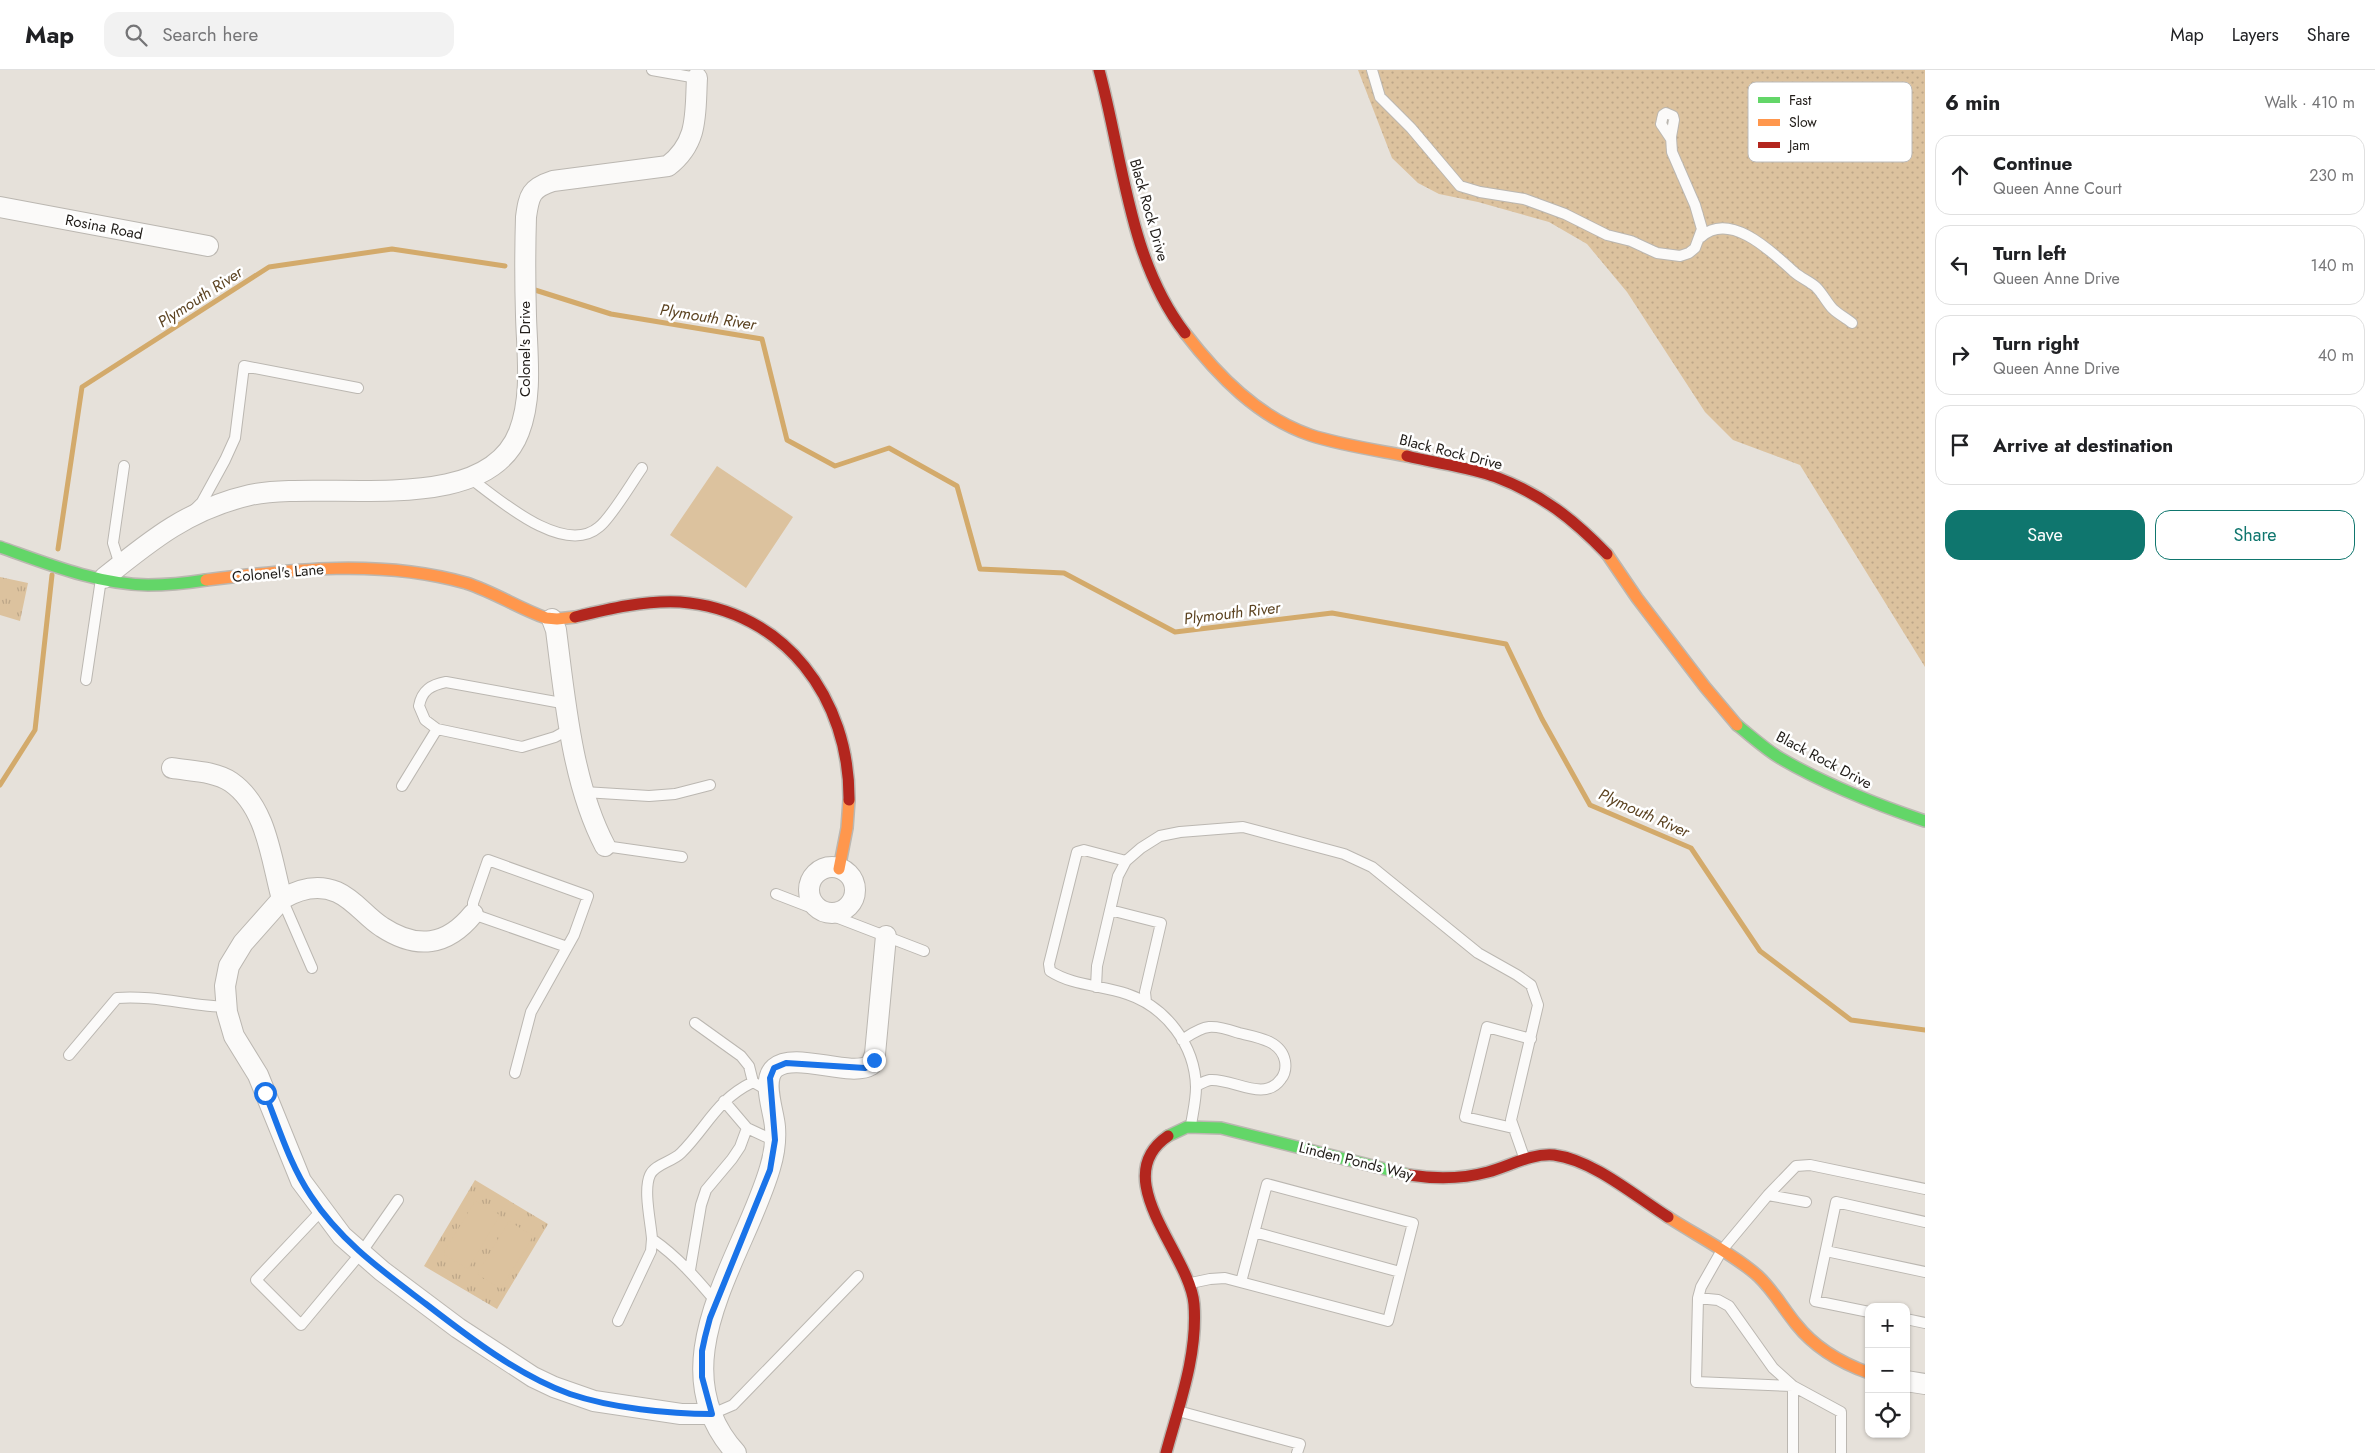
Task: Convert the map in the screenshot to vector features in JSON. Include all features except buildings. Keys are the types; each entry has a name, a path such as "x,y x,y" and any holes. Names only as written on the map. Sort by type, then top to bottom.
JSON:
{"street":[{"name":"Black Rock Drive","path":"1099,70 1109,107 1129,204 1149,267 1176,321 1210,365 1237,391 1265,412 1310,435 1495,476 1544,500 1578,524 1609,556 1636,598 1705,688 1737,725 1779,757 1828,783 1872,803 1925,820"},
{"name":"Colonel's Drive","path":"103,578 168,528 228,501 274,492 437,488 470,478 492,466 511,450 520,432 524,414 527,372 526,217 528,201 533,192 540,186 553,181 668,166 680,156 692,136 695,124 697,78"},
{"name":"Rosina Road","path":"0,207 208,246"},
{"name":"Colonel's Lane","path":"0,547 103,578 130,583 163,584 273,572 339,568 383,569 450,580 479,588 552,620"},
{"path":"605,846 584,792 571,728 556,630 552,620 660,602 702,604 740,616 761,626 796,653 817,680 837,720 845,749 849,779 849,799 843,853 839,869"},
{"path":"172,768 212,774 231,781 252,801 260,818 282,898"},
{"path":"828,868 839,869 850,875 854,882 854,897 851,904 839,913 824,912 818,909 810,896 810,882 821,870 828,868"},
{"path":"473,914 454,933 436,941 418,942 400,937 381,927 355,903 336,892 316,888 294,892 282,898 243,943 229,966 225,986 227,1007 234,1036 258,1076 301,1181 342,1236 361,1253 458,1328 533,1376 554,1387 594,1400 681,1414 712,1414"},
{"path":"736,1453 723,1438 712,1414 704,1389 702,1364 705,1337 716,1303 768,1175 775,1140 761,1086 774,1068 786,1063 858,1068 871,1065 875,1054 886,936"},
{"name":"Linden Ponds Way","path":"1166,1453 1194,1336 1195,1318 1190,1283 1183,1267 1152,1214 1146,1188 1146,1174 1149,1158 1160,1141 1176,1130 1191,1126 1221,1128 1405,1175 1426,1178 1474,1175 1534,1155 1556,1155 1586,1164 1752,1271 1767,1284 1795,1322 1822,1349 1837,1360 1865,1371"},
{"path":"1910,1382 1925,1384"}],"lane":[{"path":"652,70 697,78"},
{"path":"1372,70 1380,97 1411,128 1460,186 1480,192 1524,199 1565,214 1607,235 1631,241 1671,256 1689,253 1707,232 1735,231 1755,240 1798,275 1811,283 1834,310 1852,323"},
{"path":"1666,127 1672,152 1700,218 1701,237"},
{"path":"185,519 202,502 235,438 244,366 358,388"},
{"path":"120,565 113,544 124,466"},
{"path":"470,478 532,523 551,531 571,535 589,533 600,527 642,468"},
{"path":"86,680 103,578"},
{"path":"567,704 446,682 434,684 425,690 420,698 419,706 421,714 430,725 437,729 522,747 555,737 571,728"},
{"path":"402,786 437,729"},
{"path":"584,792 649,796 675,794 710,785"},
{"path":"1096,987 1097,966 1118,876 1126,861 1141,848 1160,836 1180,832 1243,827 1344,854 1372,867 1478,954 1517,975 1530,985 1538,1005 1511,1120 1524,1158"},
{"path":"605,846 682,857"},
{"path":"1126,861 1084,850 1077,852 1049,964 1050,971 1062,978 1126,994 1146,1002 1162,1013 1175,1028 1182,1040 1193,1068 1196,1086 1191,1126"},
{"path":"515,1073 531,1012 574,935 588,896 488,860 473,903 473,914 567,947"},
{"path":"776,894 924,951"},
{"path":"282,898 312,968"},
{"path":"1110,910 1161,922 1146,992 1146,1002"},
{"path":"69,1055 117,998 142,996 205,1006 227,1007"},
{"path":"618,1321 651,1251 652,1239 648,1193 650,1174 657,1167 669,1162 680,1154 724,1101 738,1090 761,1086 741,1056 695,1023"},
{"path":"1182,1040 1199,1030 1217,1027 1265,1039 1279,1048 1284,1058 1283,1077 1276,1085 1267,1089 1256,1089 1208,1080 1196,1086"},
{"path":"1513,1128 1465,1116 1487,1027 1531,1039"},
{"path":"724,1101 747,1128 775,1140"},
{"path":"690,1270 701,1205 706,1190 740,1147 747,1128"},
{"path":"1793,1386 1696,1382 1698,1298 1722,1250 1768,1195 1796,1166 1810,1164 1925,1189"},
{"path":"1190,1283 1225,1278 1388,1321 1413,1223 1267,1184 1241,1282"},
{"path":"1768,1195 1806,1202"},
{"path":"321,1210 256,1280 301,1325 361,1253 398,1200"},
{"path":"1865,1311 1815,1301 1836,1202 1925,1222"},
{"path":"1254,1232 1400,1272"},
{"path":"652,1239 671,1252 690,1270 716,1303"},
{"path":"1826,1251 1925,1272"},
{"path":"712,1414 734,1405 858,1276"},
{"path":"1698,1298 1718,1300 1729,1306 1774,1368 1793,1386 1841,1412 1841,1453"},
{"path":"1910,1320 1925,1323"},
{"path":"1793,1386 1794,1453"},
{"path":"1177,1411 1300,1444 1298,1453"}],"green space":[{"path":"1358,70 1925,70 1925,667 1800,465 1733,440 1705,412 1627,292 1587,244 1549,222 1478,202 1439,194 1418,183 1392,158"},
{"path":"717,466 793,517 746,588 670,535"},
{"path":"0,577 28,583 20,621 0,615"},
{"path":"475,1180 548,1224 497,1309 424,1266"},
{"path":"475,1201 500,1215 468,1269 443,1254"},
{"path":"509,1221 533,1236 501,1289 477,1274"}],"waterway":[{"name":"Plymouth River","path":"58,549 82,387 269,267 392,249 505,266"},
{"name":"Plymouth River","path":"535,290 611,314 762,339 787,440 835,466 889,448 957,486 980,569 1064,573 1175,632 1332,613 1506,644 1542,719 1590,805 1691,848 1760,951 1851,1020 1925,1030"},
{"name":"Plymouth River","path":"0,785 35,730 52,575"}],"traffic: fast":[{"path":"0,547 73,572 110,581 148,585 206,580"},
{"path":"1737,725 1763,747 1797,768 1869,801 1925,821"},
{"path":"1168,1136 1187,1127 1221,1128 1409,1175"}],"traffic: slow":[{"path":"1185,333 1225,379 1273,418 1322,439 1407,456"},
{"path":"1607,554 1637,598 1705,687 1737,725"},
{"path":"206,580 271,572 336,568 402,571 466,583 546,618 575,617"},
{"path":"839,869 847,828 849,800"},
{"path":"1668,1217 1749,1268 1768,1287 1803,1333 1829,1354 1848,1365 1865,1371"}],"traffic: jam":[{"path":"1099,70 1139,240 1151,273 1166,304 1185,333"},
{"path":"1407,456 1475,470 1513,484 1556,509 1607,554"},
{"path":"575,617 641,604 680,602 717,609 751,622 780,642 804,666 824,695 838,728 846,763 849,800"},
{"path":"1166,1453 1186,1380 1193,1342 1194,1323 1194,1304 1189,1284 1156,1217 1148,1194 1145,1173 1151,1153 1168,1136"},
{"path":"1409,1175 1439,1178 1468,1176 1488,1172 1537,1156 1554,1155 1569,1158 1599,1171 1668,1217"}],"route":[{"path":"265,1093 301,1181 327,1218 342,1236 382,1271 458,1328 533,1376 572,1394 594,1400 681,1414 712,1414 702,1377 702,1351 710,1318 766,1180 772,1160 775,1126 769,1091 771,1073 774,1068 786,1063 865,1068 871,1065 874,1060"}]}
